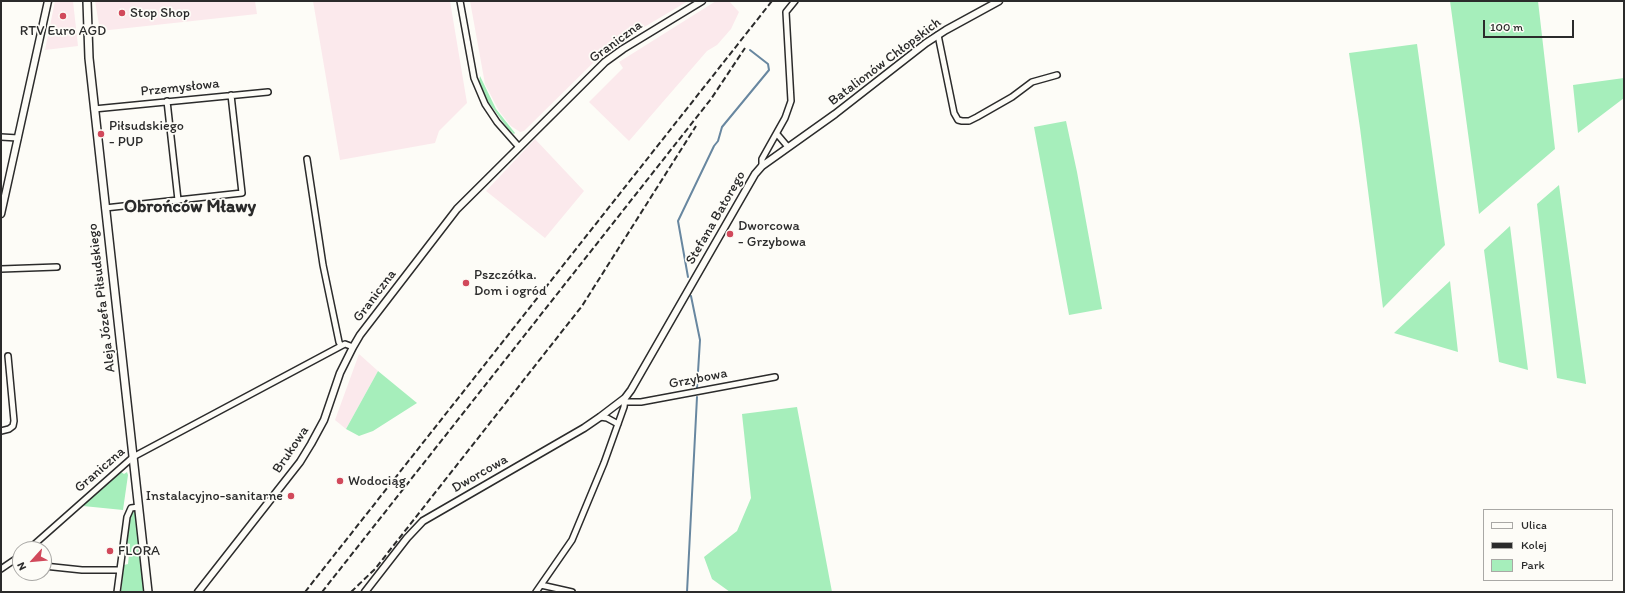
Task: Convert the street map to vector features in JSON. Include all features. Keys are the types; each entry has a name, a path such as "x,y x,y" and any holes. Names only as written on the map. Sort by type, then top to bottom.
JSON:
{"main road":[{"name":"Aleja Józefa Piłsudskiego","path":"87,1 89,58 94,109 148,592"}],"street":[{"path":"1,214 48,1"},
{"path":"460,1 474,78 485,104 497,122 519,147"},
{"name":"Graniczna","path":"353,347 457,208 604,62 702,1"},
{"name":"Stefana Batorego","path":"536,592 572,540 604,463 625,400 754,174 762,166 762,159 785,118 791,101 786,12 795,1"},
{"name":"Batalionów Chłopskich","path":"762,166 835,114 938,35 999,1"},
{"path":"938,35 954,113 958,120 969,121 1012,97 1032,82 1057,75"},
{"name":"Przemysłowa","path":"94,109 268,92"},
{"path":"105,208 242,193 231,95"},
{"path":"167,101 178,200"},
{"path":"777,134 788,147"},
{"path":"1,137 18,138"},
{"path":"307,159 323,264 340,346 345,344 353,347"},
{"path":"1,269 57,267"},
{"name":"Graniczna","path":"38,541 133,457 340,346"},
{"name":"Brukowa","path":"198,592 300,462 312,444 324,420 340,373 353,347"},
{"path":"1,431 9,429 13,426 14,421 8,356"},
{"name":"Grzybowa","path":"625,400 641,402 775,377"},
{"name":"Dworcowa","path":"365,592 407,538 423,521 600,417 625,400"},
{"path":"600,417 607,418 618,424"},
{"path":"117,592 128,511 131,508 139,507"},
{"path":"1,569 12,562"},
{"path":"52,567 82,570 119,570"},
{"path":"541,585 572,592"}],"shaded area":[{"path":"55,1 73,1 78,46 45,50"},
{"path":"95,1 255,1 257,14 100,31"},
{"path":"313,1 450,1 467,103 439,131 435,143 340,160"},
{"path":"470,1 688,1 614,45 596,60 524,131 520,132 511,126 499,111 485,84"},
{"path":"716,1 729,1 739,12 731,29 717,45 707,51 629,141 589,102 623,68 619,62"},
{"path":"535,139 584,191 545,238 486,191"},
{"path":"359,354 378,371 346,429 335,420"}],"green space":[{"path":"1450,1 1538,1 1555,149 1479,214"},
{"path":"1417,44 1445,245 1383,308 1349,53"},
{"path":"480,76 496,109 515,133 514,134 508,129 487,100 479,82"},
{"path":"1624,78 1624,98 1578,133 1573,85"},
{"path":"1066,121 1077,172 1102,309 1069,315 1034,127"},
{"path":"1559,185 1586,384 1557,378 1537,204"},
{"path":"1510,226 1528,370 1499,362 1484,250"},
{"path":"1450,281 1458,352 1394,333"},
{"path":"378,371 417,403 373,431 359,436 346,429"},
{"path":"797,407 832,592 730,592 712,579 704,557 737,531 751,498 742,414"},
{"path":"121,472 124,474 127,472 128,475 123,510 83,506"},
{"path":"136,511 145,592 121,592 124,565 128,564 130,544 127,543 131,512"}],"waterway":[{"path":"688,277 678,221 714,146 718,141 722,127 769,70 768,64 750,50"},
{"path":"691,296 700,340 697,388"},
{"path":"687,592 697,397"}],"railway":[{"path":"305,592 772,1"},
{"path":"322,592 711,99 745,48"},
{"path":"351,592 375,569 582,306 696,126"}],"place":[{"name":"Stop Shop","path":"122,13"},
{"name":"RTV Euro AGD","path":"63,16"},
{"name":"Piłsudskiego - PUP","path":"101,134"},
{"name":"Dworcowa - Grzybowa","path":"730,234"},
{"name":"Pszczółka. Dom i ogród","path":"466,283"},
{"name":"Wodociąg","path":"340,481"},
{"name":"Instalacyjno-sanitarne","path":"291,496"},
{"name":"FLORA","path":"110,551"}],"district":[{"name":"Obrońców Mławy","path":"190,207"}]}
